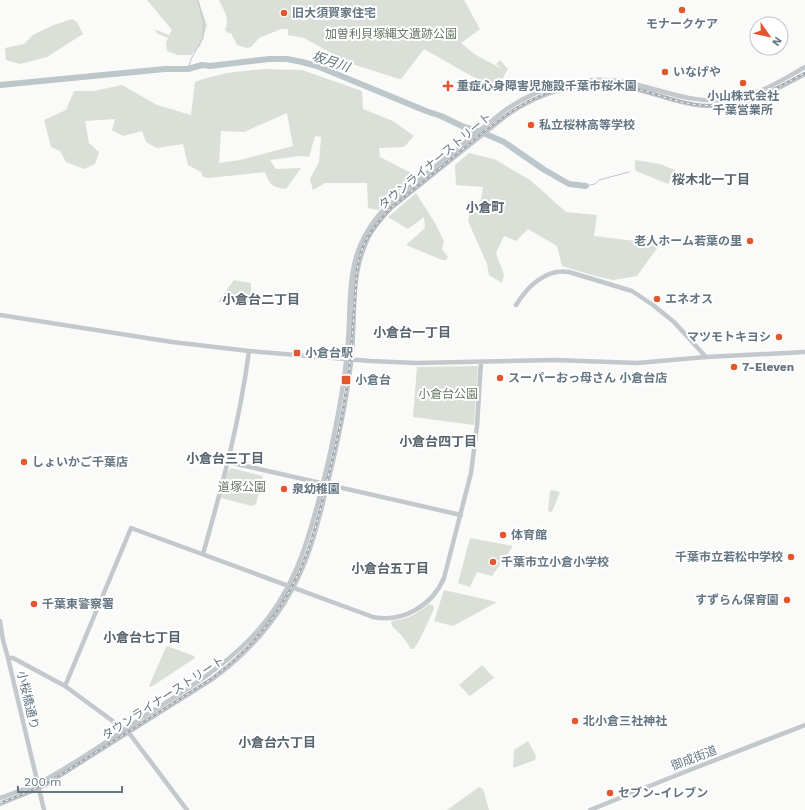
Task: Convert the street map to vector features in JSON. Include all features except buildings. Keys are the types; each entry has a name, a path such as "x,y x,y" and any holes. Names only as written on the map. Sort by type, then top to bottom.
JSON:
{"street":[{"name":"タウンライナーストリート","path":"0,804 38,786 214,678 240,658 271,623 308,554 325,484 348,360 352,272 360,244 374,219 389,204 410,189 521,100 544,89 585,80 614,80 633,83 701,100 731,100 748,96 763,90 805,68"},
{"name":"タウンライナーストリート","path":"505,113 546,94 572,87 598,84 632,88 694,105 715,106 735,104 766,95 805,74"},
{"path":"516,305 521,296 538,280 560,271 569,272 632,291 674,322 706,357"},
{"path":"0,315 172,342 248,351 348,360 416,363 555,360 637,363 706,357 805,352"},
{"path":"203,554 228,462 238,417 248,351"},
{"path":"64,686 131,528 373,617 388,619 406,615 428,601 442,584 461,515 470,474 477,426 481,362"},
{"path":"228,462 461,515"},
{"name":"小桜橋通り","path":"0,621 3,640 44,810"},
{"path":"8,658 13,658 64,686 127,731 188,810"},
{"name":"御成街道","path":"590,810 682,772 805,725"},
{"name":"タウンライナーストリート","path":"0,798 38,786"}],"green space":[{"path":"147,0 198,0 207,25 200,46 191,55 178,55 167,51 166,42 168,38 158,34 154,29 169,35 172,30"},
{"name":"加曽利貝塚縄文遺跡公園","path":"219,0 464,0 480,29 461,43 474,54 502,69 496,64 500,60 508,69 496,90 424,49 401,79 399,79 349,63 304,38 288,35 288,29 281,29 259,38 251,47 247,48 237,45 231,33 228,33 225,30 227,18"},
{"path":"72,19 77,22 83,34 47,57 20,64 6,60 5,48 24,44 33,35 51,26"},
{"path":"265,69 302,70 362,91 363,109 393,121 414,136 404,147 379,148 380,157 417,176 378,210 368,208 367,183 325,183 313,190 310,179 319,162 321,137 315,136 309,157 299,156 270,160 276,169 301,168 286,189 272,185 265,172 209,178 203,177 201,172 188,165 183,144 157,148 146,142 142,131 123,136 112,130 115,119 85,121 89,143 99,152 95,164 84,169 66,162 60,151 51,147 44,120 66,110 74,91 94,91 122,85 157,105 191,115 195,82 221,74","holes":["287,113 293,146 240,160 219,163 221,131 244,132"]},
{"path":"469,153 494,159 530,180 566,212 597,215 594,236 660,244 637,276 613,280 562,266 557,246 528,229 516,241 504,236 496,253 504,275 502,283 489,275 487,264 468,221 470,213 481,200 483,187 456,185 455,165"},
{"path":"635,160 660,164 675,170 668,184 636,171"},
{"path":"416,193 435,223 444,241 442,249 448,257 446,260 442,260 406,245 425,228 424,217 408,229 388,217"},
{"path":"234,280 251,283 251,305 218,302"},
{"name":"小倉台公園","path":"478,366 474,425 413,417 417,367"},
{"name":"道塚公園","path":"231,468 263,476 256,504 252,506 221,498 228,471"},
{"path":"550,491 560,492 552,512 548,511"},
{"path":"470,538 513,546 492,576 477,572 470,587 458,583"},
{"path":"444,590 497,602 453,626 434,621"},
{"path":"429,604 433,605 434,609 421,637 414,649 411,649 391,623 392,621 412,616"},
{"path":"167,646 194,656 195,658 151,687 149,686"},
{"path":"482,665 494,678 470,696 459,685"},
{"path":"528,741 536,756 535,760 513,768 514,750"},
{"path":"479,787 483,789 489,810 447,810"}],"waterway":[{"path":"188,69 191,59 203,38 204,23 198,0"},
{"name":"坂月川","path":"0,85 165,69 188,69 202,65 210,66 269,59 287,59 317,66 441,116 464,127 481,132 504,142 543,169 569,184 586,186"},
{"name":"坂月川","path":"586,186 595,184 599,180 629,172"}],"railway":[{"path":"0,803 46,784 208,681 240,655 279,608 290,590 307,553 319,516 335,448 344,405 348,376 359,260 365,241 379,221 391,208 483,132 510,112 525,103 556,90 580,85 610,84 625,86 691,104 715,106 755,97 805,73"}],"place":[{"name":"モナークケア","path":"682,10"},
{"name":"旧大須賀家住宅","path":"284,13"},
{"name":"いなげや","path":"665,72"},
{"name":"小山株式会社 千葉営業所","path":"743,83"},
{"name":"重症心身障害児施設千葉市桜木園","path":"448,86"},
{"name":"私立桜林高等学校","path":"531,125"},
{"name":"老人ホーム若葉の里","path":"750,241"},
{"name":"エネオス","path":"657,299"},
{"name":"マツモトキヨシ","path":"779,337"},
{"name":"小倉台駅","path":"297,353"},
{"name":"7-Eleven","path":"734,367"},
{"name":"スーパーおっ母さん 小倉台店","path":"500,378"},
{"name":"小倉台","path":"346,380"},
{"name":"しょいかご千葉店","path":"24,462"},
{"name":"泉幼稚園","path":"284,489"},
{"name":"体育館","path":"503,535"},
{"name":"千葉市立若松中学校","path":"791,557"},
{"name":"千葉市立小倉小学校","path":"493,562"},
{"name":"すずらん保育園","path":"787,600"},
{"name":"千葉東警察署","path":"34,604"},
{"name":"北小倉三社神社","path":"575,721"},
{"name":"セブン-イレブン","path":"610,793"}],"district":[{"name":"桜木北一丁目","path":"711,179"},
{"name":"小倉町","path":"485,207"},
{"name":"小倉台二丁目","path":"261,299"},
{"name":"小倉台一丁目","path":"412,332"},
{"name":"小倉台四丁目","path":"438,441"},
{"name":"小倉台三丁目","path":"225,458"},
{"name":"小倉台五丁目","path":"390,568"},
{"name":"小倉台七丁目","path":"142,637"},
{"name":"小倉台六丁目","path":"277,742"}]}
